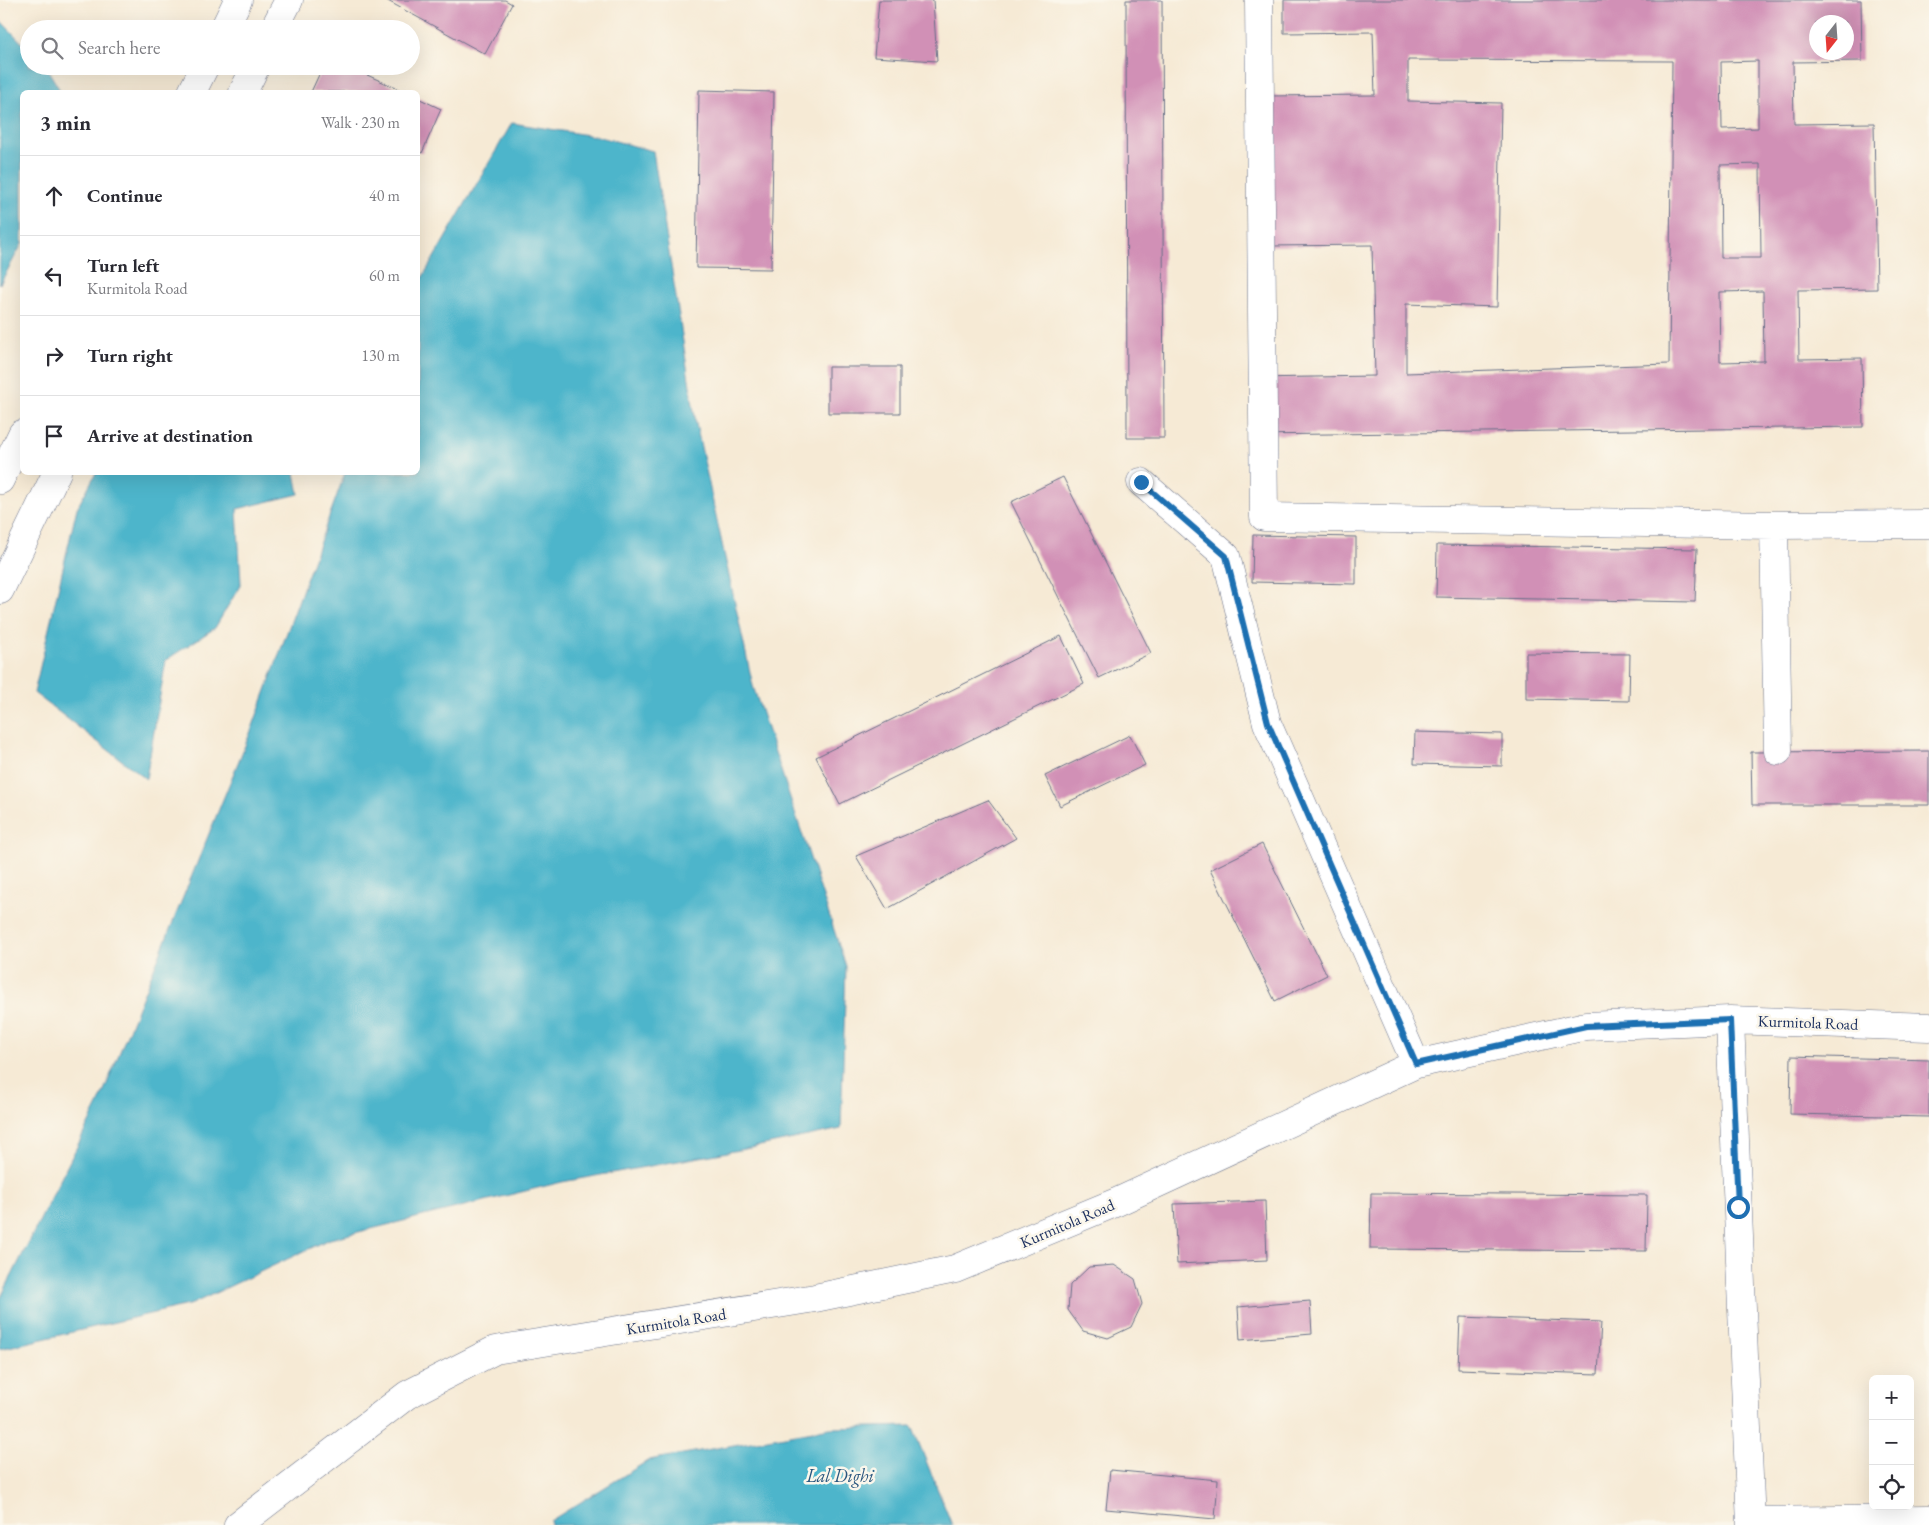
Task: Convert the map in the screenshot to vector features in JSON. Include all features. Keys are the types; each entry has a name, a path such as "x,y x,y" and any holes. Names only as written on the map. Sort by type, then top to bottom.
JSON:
{"street":[{"path":"228,20 238,0"},
{"path":"279,20 289,0"},
{"path":"1259,0 1264,517 1774,525 1929,524"},
{"path":"193,90 200,75"},
{"path":"244,90 252,75"},
{"path":"0,480 20,438"},
{"path":"0,590 56,475"},
{"path":"1141,482 1226,556 1268,723 1416,1064"},
{"path":"1774,525 1778,751"},
{"path":"1730,1020 1751,1523 1929,1519"},
{"name":"Kurmitola Road","path":"238,1525 407,1395 495,1350 815,1298 955,1269 1118,1202 1416,1064 1586,1026 1730,1020 1929,1027"}],"water":[{"path":"0,20 20,41 20,75 51,75 60,90 20,90 20,248 0,284"},
{"path":"512,123 600,137 653,151 696,424 753,686 846,966 841,1129 750,1148 562,1182 330,1239 192,1304 0,1349 0,1299 99,1103 253,726 344,475 420,475 420,282"},
{"path":"95,475 295,475 299,494 237,509 241,584 215,628 166,660 146,779 34,693 77,508"},
{"name":"Lal Dighi","path":"912,1426 952,1525 551,1525 550,1521 649,1460 830,1428"}],"building":[{"path":"386,0 505,0 512,4 485,54"},
{"path":"879,0 933,0 937,61 874,57"},
{"path":"1126,0 1162,0 1164,438 1127,438"},
{"path":"1284,0 1861,0 1862,61 1793,62 1794,124 1874,123 1877,289 1798,290 1799,359 1862,358 1863,427 1254,435 1253,378 1375,376 1372,245 1268,246 1265,96 1375,95 1373,32 1284,33","holes":["1408,60 1672,61 1669,364 1406,373 1406,304 1497,307 1501,103 1408,101","1758,61 1758,128 1722,129 1721,62","1760,164 1761,258 1721,258 1720,165","1763,291 1764,361 1720,362 1719,292"]},
{"path":"319,75 367,75 401,90 312,90"},
{"path":"699,90 774,92 771,269 696,268"},
{"path":"420,99 441,109 422,153 420,152"},
{"path":"828,367 900,367 900,413 828,413"},
{"path":"1063,477 1151,653 1099,678 1011,502"},
{"path":"1253,535 1356,537 1356,584 1252,582"},
{"path":"1437,545 1697,549 1695,602 1436,597"},
{"path":"1061,636 1084,684 840,804 816,757"},
{"path":"1526,653 1630,654 1629,701 1526,699"},
{"path":"1415,732 1502,734 1502,766 1414,764"},
{"path":"1130,735 1145,765 1060,806 1045,776"},
{"path":"1929,751 1929,805 1752,805 1751,752"},
{"path":"988,800 1016,838 887,909 856,856"},
{"path":"1262,844 1327,975 1275,1001 1210,870"},
{"path":"1791,1056 1929,1060 1929,1117 1790,1114"},
{"path":"1371,1193 1647,1195 1646,1251 1370,1249"},
{"path":"1265,1201 1267,1260 1177,1264 1174,1204"},
{"path":"1114,1265 1135,1279 1142,1304 1131,1327 1108,1338 1083,1331 1068,1310 1070,1285 1089,1267"},
{"path":"1310,1301 1312,1334 1240,1340 1238,1307"},
{"path":"1460,1317 1601,1322 1598,1374 1458,1369"},
{"path":"1110,1470 1218,1480 1215,1519 1106,1509"}],"route":[{"path":"1141,482 1226,556 1268,723 1416,1064 1586,1026 1730,1020 1738,1207"}]}
